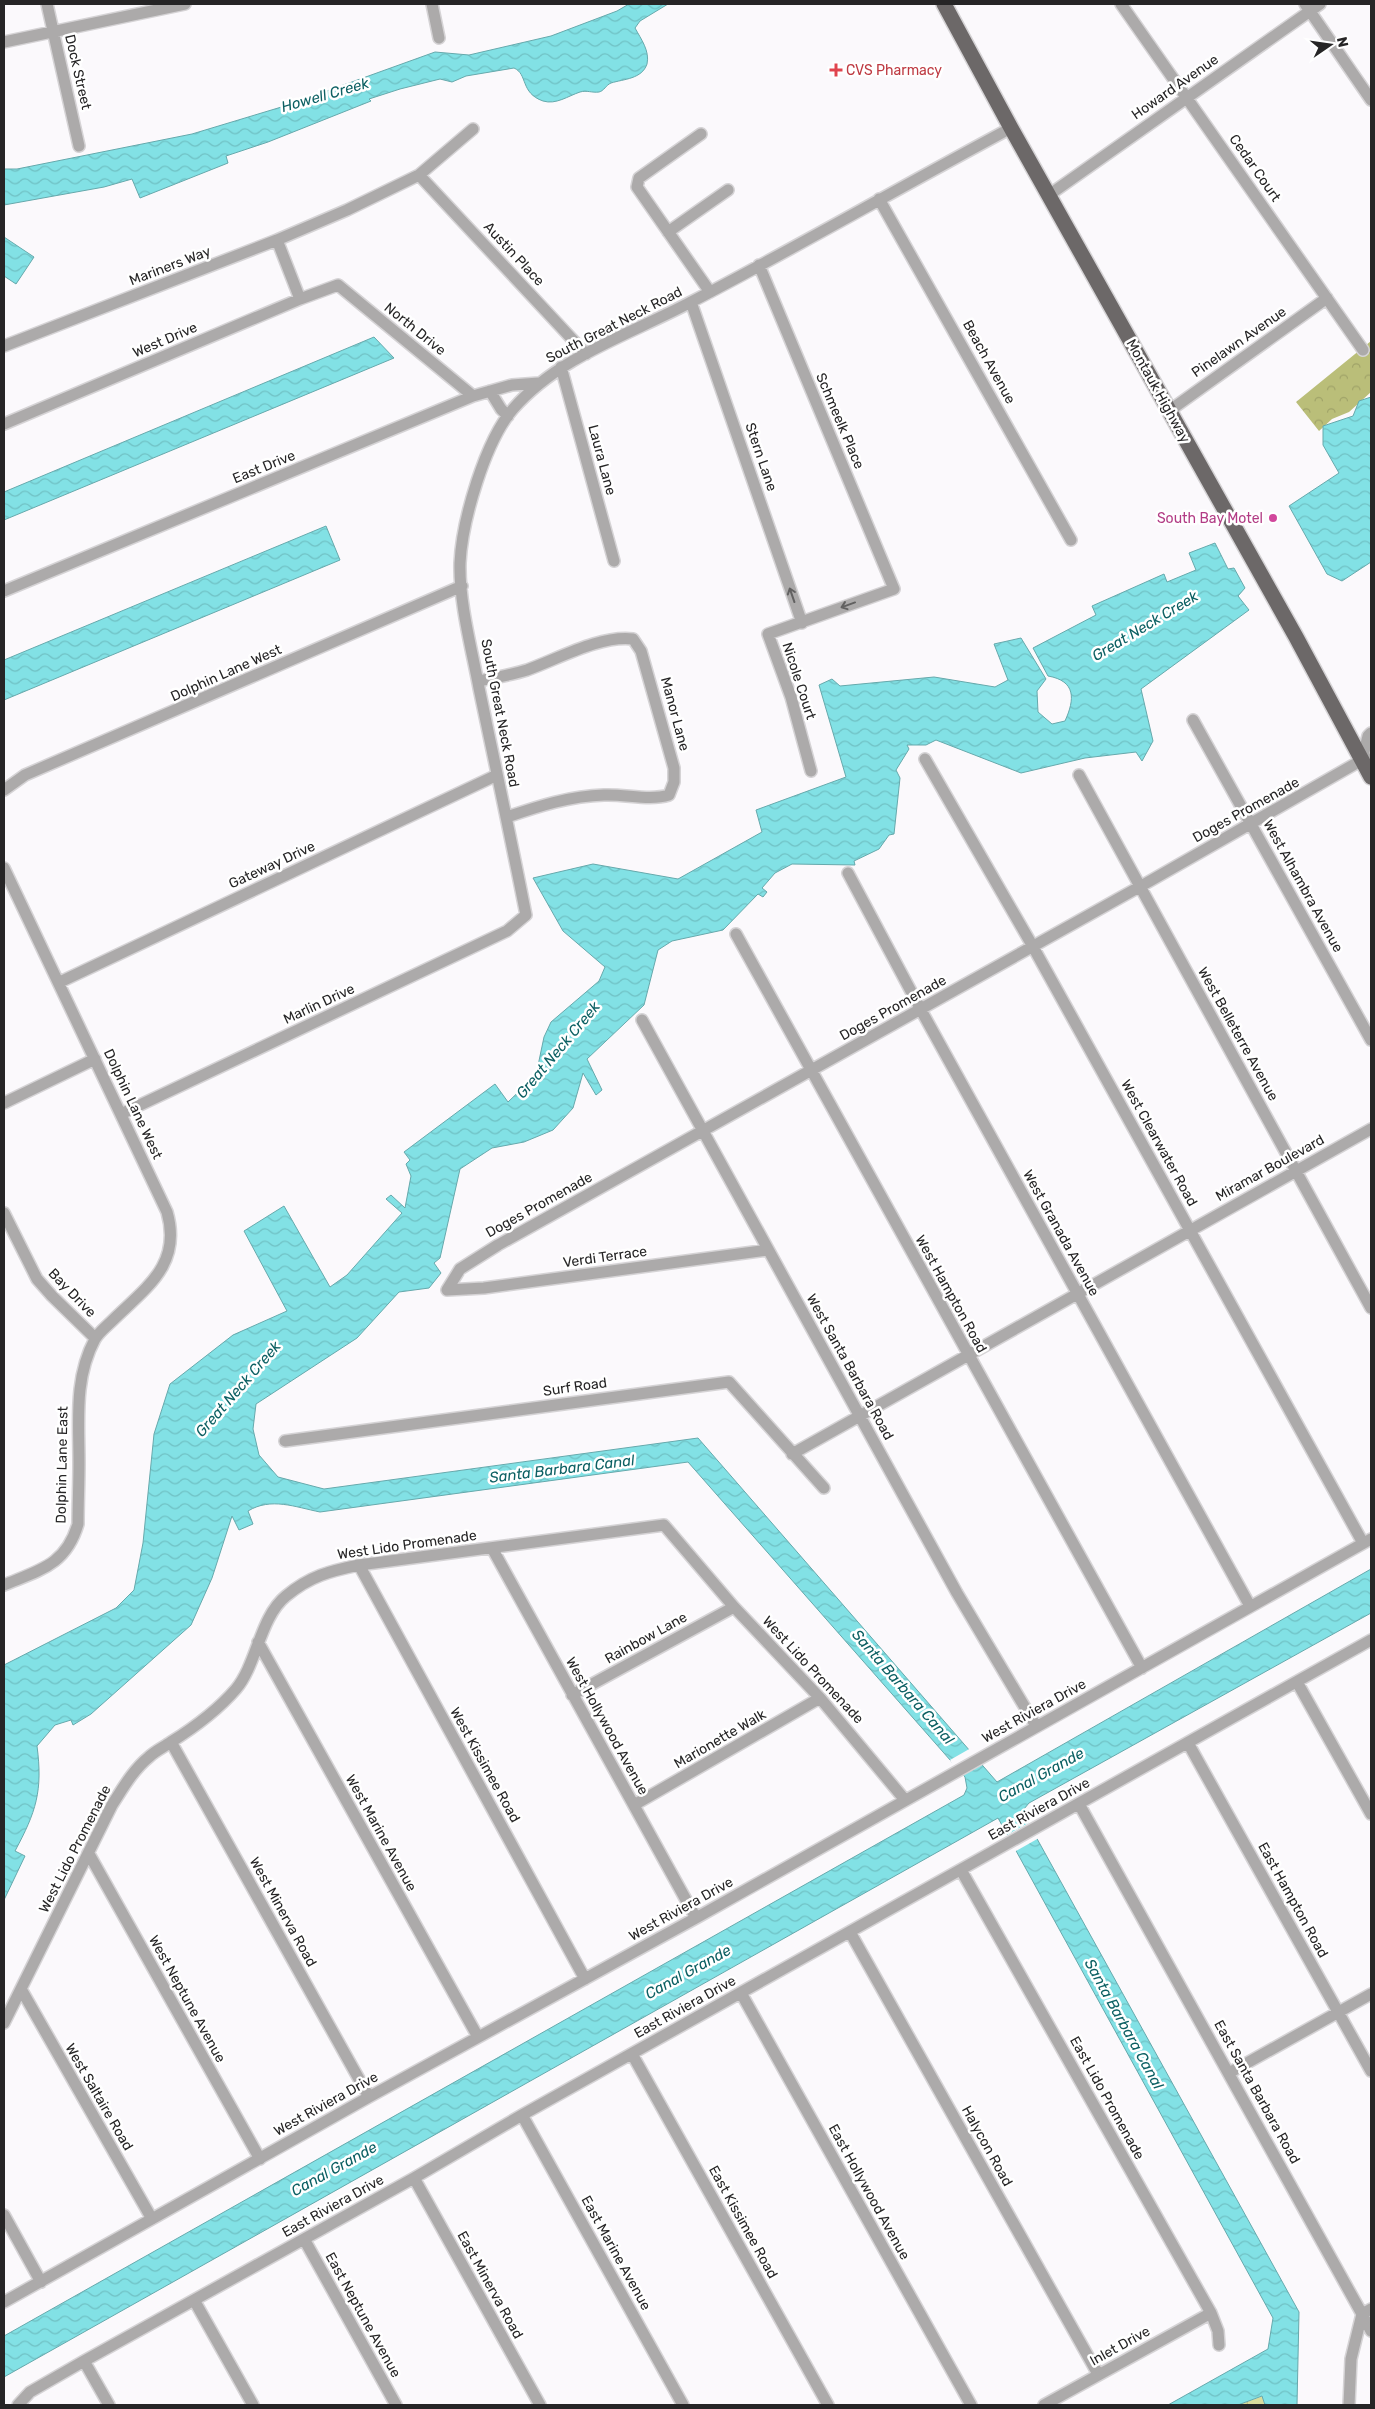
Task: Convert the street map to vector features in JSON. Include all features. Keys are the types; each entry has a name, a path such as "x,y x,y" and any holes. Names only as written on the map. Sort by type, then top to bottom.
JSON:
{"main road":[{"name":"Montauk Highway","path":"945,4 1011,128 1366,760 1371,777"}],"street":[{"name":"Dock Street","path":"47,4 79,146"},
{"path":"4,42 185,4"},
{"path":"432,4 439,38"},
{"name":"Cedar Court","path":"1121,4 1363,350"},
{"name":"Howard Avenue","path":"1049,195 1187,97 1307,7 1320,4"},
{"path":"1307,7 1371,100"},
{"name":"South Great Neck Road","path":"526,915 478,681 462,586 461,555 470,505 483,468 508,416 540,383 561,367 710,292 1011,128"},
{"name":"Mariners Way","path":"4,346 277,240 347,210 420,175 472,129"},
{"path":"701,134 639,178 637,187 710,292"},
{"name":"Austin Place","path":"420,175 586,354"},
{"path":"668,232 728,190"},
{"name":"Beach Avenue","path":"880,199 1072,540"},
{"path":"277,240 300,299"},
{"name":"Schmeelk Place","path":"758,265 894,589 802,623"},
{"name":"West Drive","path":"4,424 300,299 338,286"},
{"name":"North Drive","path":"338,286 474,396"},
{"name":"Pinelawn Avenue","path":"1169,411 1327,298"},
{"name":"Stern Lane","path":"691,302 802,623"},
{"name":"Laura Lane","path":"561,367 614,562"},
{"name":"East Drive","path":"4,591 474,396 512,385 540,383"},
{"path":"490,390 501,409 508,416"},
{"name":"Dolphin Lane West","path":"4,790 25,775 462,586"},
{"name":"Nicole Court","path":"802,623 768,634 791,696 811,771"},
{"name":"Manor Lane","path":"478,681 526,670 605,641 619,638 633,639 642,651 674,768 674,782 669,795 657,798 605,795 578,797 547,803 507,816"},
{"name":"West Alhambra Avenue","path":"1193,720 1371,1040"},
{"path":"1366,760 1368,736 1371,733"},
{"name":"West Clearwater Road","path":"925,759 1032,945 1190,1230 1367,1541"},
{"name":"Doges Promenade","path":"447,1290 460,1268 486,1252 920,1010 1032,945 1140,887 1366,760"},
{"name":"Gateway Drive","path":"60,982 497,775"},
{"name":"West Belleterre Avenue","path":"1078,775 1371,1308"},
{"name":"Dolphin Lane West","path":"4,868 96,1059 167,1212 172,1230 170,1250 163,1267 151,1283 96,1338"},
{"name":"West Granada Avenue","path":"848,873 920,1010 1250,1606"},
{"name":"Marlin Drive","path":"121,1114 507,932 526,915"},
{"name":"West Hampton Road","path":"736,934 1142,1668"},
{"name":"West Santa Barbara Road","path":"642,1020 957,1593 1036,1726"},
{"path":"4,1103 96,1059"},
{"name":"Miramar Boulevard","path":"792,1454 1371,1129"},
{"name":"Bay Drive","path":"4,1213 37,1279 96,1338"},
{"name":"Verdi Terrace","path":"447,1290 484,1288 768,1250"},
{"name":"Dolphin Lane East","path":"4,1585 49,1566 64,1554 73,1540 78,1524 78,1401 82,1371 96,1338"},
{"name":"Surf Road","path":"285,1441 729,1382 824,1488"},
{"name":"West Lido Promenade","path":"4,2023 112,1805 136,1769 150,1755 202,1721 237,1688 248,1669 258,1642 284,1598 323,1573 359,1565 664,1525 734,1607 820,1698 905,1800"},
{"name":"West Riviera Drive","path":"4,2302 369,2097 696,1918 1367,1541"},
{"name":"West Hollywood Avenue","path":"492,1548 696,1918"},
{"name":"West Kissimee Road","path":"359,1565 585,1978"},
{"name":"Rainbow Lane","path":"572,1695 734,1607"},
{"name":"East Riviera Drive","path":"18,2405 30,2392 84,2361 414,2178 522,2115 1371,1640"},
{"name":"West Marine Avenue","path":"258,1642 478,2038"},
{"path":"1296,1682 1371,1814"},
{"name":"Marionette Walk","path":"634,1805 820,1698"},
{"name":"West Minerva Road","path":"171,1742 369,2097"},
{"name":"East Hampton Road","path":"1188,1743 1371,2071"},
{"name":"East Santa Barbara Road","path":"1079,1804 1229,2073 1367,2312 1371,2330"},
{"name":"West Neptune Avenue","path":"88,1854 260,2159"},
{"name":"East Lido Promenade","path":"961,1870 1211,2313 1218,2331 1219,2345"},
{"name":"Halycon Road","path":"850,1932 1098,2374"},
{"name":"West Saltaire Road","path":"21,1989 152,2219"},
{"name":"East Hollywood Avenue","path":"741,1992 971,2405"},
{"path":"1229,2073 1371,1994"},
{"name":"East Kissimee Road","path":"632,2054 828,2405"},
{"name":"East Marine Avenue","path":"522,2115 683,2405"},
{"name":"East Minerva Road","path":"414,2178 540,2405"},
{"path":"4,2215 41,2282"},
{"name":"East Neptune Avenue","path":"304,2239 396,2405"},
{"path":"194,2300 253,2405"},
{"path":"1349,2405 1352,2359 1367,2312"},
{"name":"Inlet Drive","path":"1044,2405 1211,2313"},
{"path":"84,2361 109,2405"}],"green space":[{"path":"1371,341 1371,392 1349,412 1332,419 1319,431 1296,402"},
{"path":"1263,2396 1265,2405 1238,2405"}],"water":[{"name":"Howell Creek","path":"629,4 668,4 640,21 635,28 647,54 648,59 645,69 637,76 611,83 599,92 583,91 553,102 543,101 536,98 527,89 521,75 514,68 466,76 452,82 440,79 369,99 371,101 268,142 226,156 228,163 140,198 132,179 104,187 4,205 4,169 17,169 192,134 288,105 435,52 469,55 551,36 617,11"},
{"path":"4,237 34,257 16,284 4,276"},
{"path":"374,337 394,358 4,520 4,492"},
{"path":"1371,397 1371,562 1342,581 1327,574 1289,506 1339,473 1323,445 1323,426 1353,416 1359,401"},
{"path":"326,526 340,560 4,700 4,660"},
{"path":"1215,543 1228,569 1234,568 1245,588 1238,596 1249,610 1141,689 1153,741 1142,761 1136,752 1085,758 1021,773 936,740 926,745 907,745 909,749 896,770 900,778 894,834 889,835 879,849 854,861 855,865 792,864 775,873 762,888 767,892 763,897 758,894 723,930 672,941 658,950 644,1005 587,1059 602,1090 596,1095 583,1073 573,1108 553,1130 524,1142 492,1148 460,1169 440,1258 434,1263 441,1273 429,1288 399,1292 357,1338 256,1404 253,1429 259,1455 278,1477 324,1489 698,1438 997,1782 1371,1569 1371,1613 1029,1803 1024,1809 1025,1817 1299,2312 1297,2405 1265,2405 1262,2396 1238,2405 1168,2405 1268,2349 1273,2318 998,1818 4,2377 4,2336 964,1795 967,1788 965,1777 688,1462 320,1512 283,1504 265,1505 248,1511 253,1524 239,1530 232,1516 212,1578 191,1625 91,1714 73,1725 71,1720 55,1725 37,1746 39,1776 36,1801 33,1813 15,1851 25,1856 4,1900 4,1665 116,1608 134,1590 143,1543 154,1434 170,1384 233,1335 287,1311 244,1231 284,1206 330,1287 347,1275 402,1213 386,1199 391,1195 405,1208 411,1176 406,1164 410,1160 404,1152 495,1084 508,1102 536,1075 544,1037 551,1022 599,981 605,967 563,931 533,878 593,864 678,879 762,832 756,810 846,777 819,685 832,679 840,686 934,677 995,687 1008,680 994,644 1021,638 1046,679 1037,691 1038,712 1052,724 1065,721 1070,705 1071,692 1064,682 1048,676 1033,648 1096,615 1092,606 1164,574 1167,582 1196,570 1189,553"}],"pier":[{"path":"971,1748 983,1762 956,1771 950,1760"},
{"path":"1030,1822 1039,1838 1014,1852 1005,1836"}],"place":[{"name":"CVS Pharmacy","path":"836,70"},
{"name":"South Bay Motel","path":"1273,518"}],"water label":[{"name":"Great Neck Creek","path":"1145,626"},
{"name":"Great Neck Creek","path":"558,1050"},
{"name":"Great Neck Creek","path":"238,1389"},
{"name":"Santa Barbara Canal","path":"562,1469"},
{"name":"Santa Barbara Canal","path":"903,1687"},
{"name":"Canal Grande","path":"1041,1775"},
{"name":"Canal Grande","path":"688,1972"},
{"name":"Santa Barbara Canal","path":"1124,2024"},
{"name":"Canal Grande","path":"334,2169"}]}
